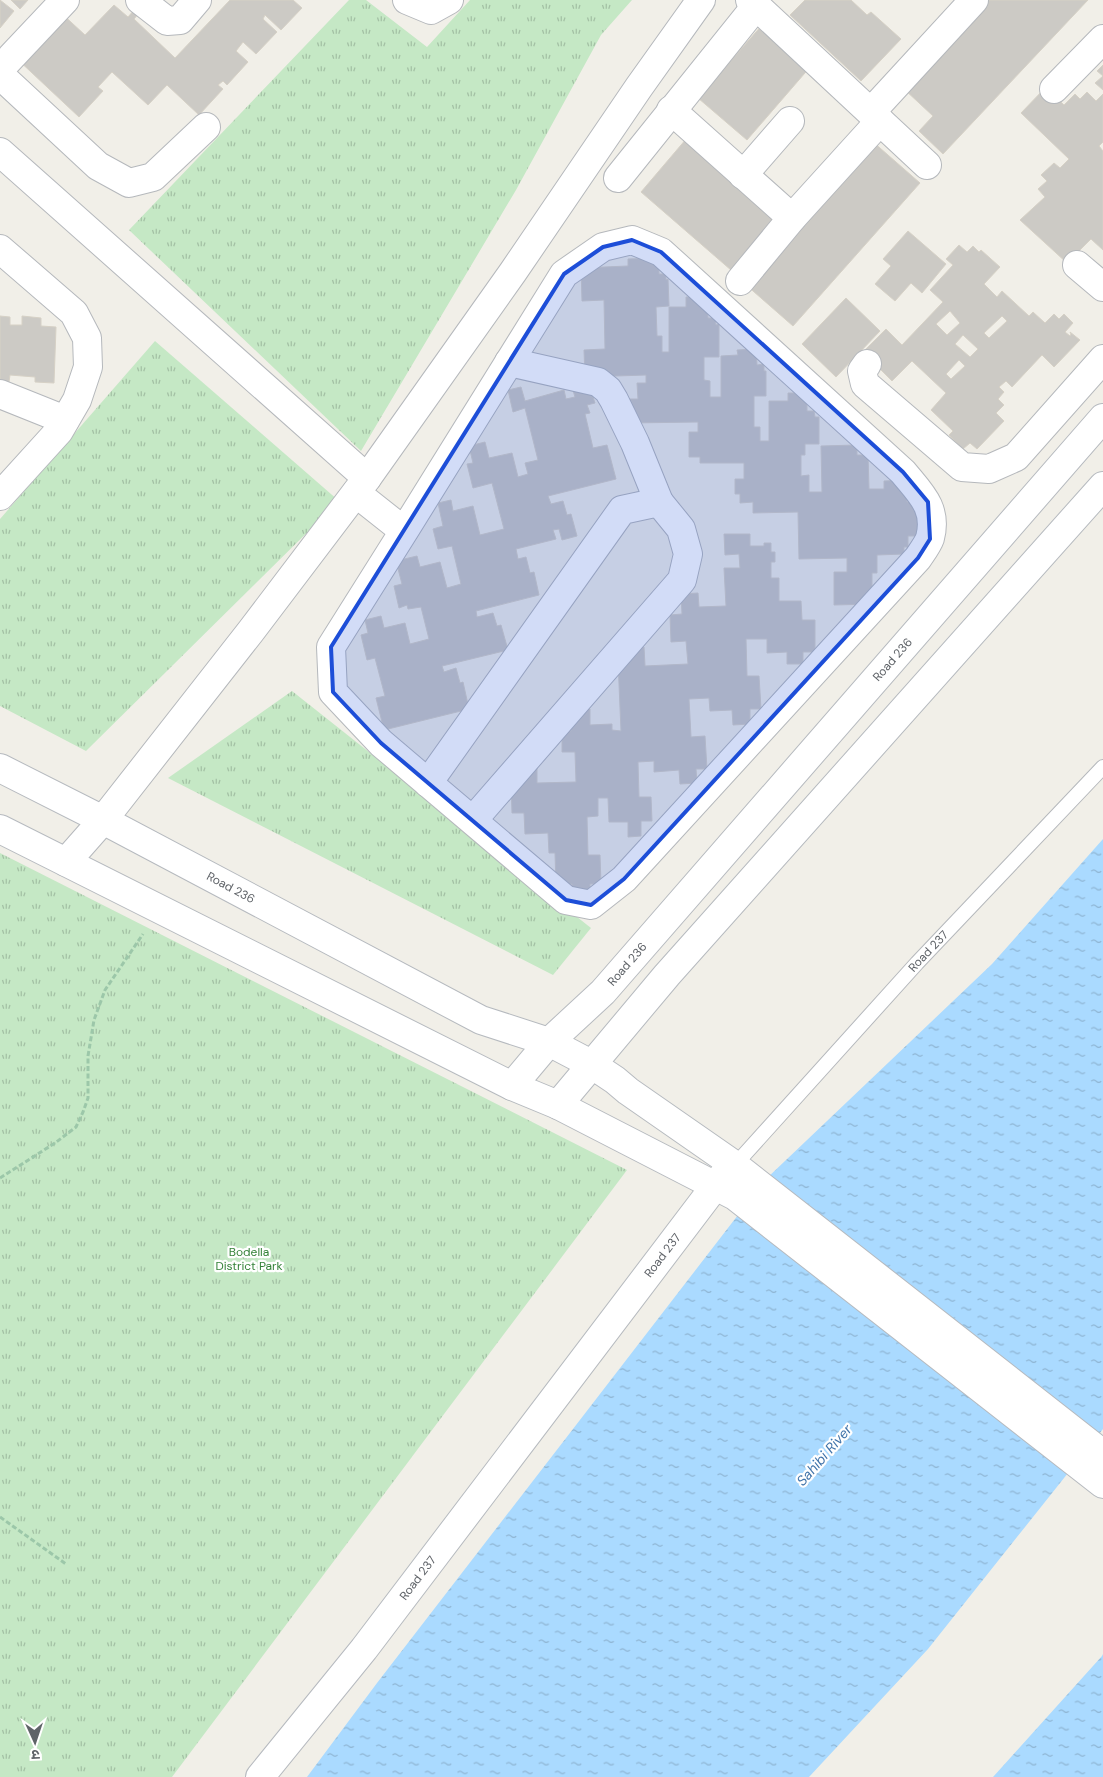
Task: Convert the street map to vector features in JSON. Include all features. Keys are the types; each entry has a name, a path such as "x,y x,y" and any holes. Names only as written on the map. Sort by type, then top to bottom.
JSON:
{"street":[{"path":"0,69 65,0"},
{"path":"140,0 166,20 180,20 197,0"},
{"path":"407,0 431,10 449,0"},
{"path":"66,862 103,820 362,486 701,0"},
{"path":"618,178 753,3 927,165"},
{"path":"740,281 875,117 963,4"},
{"path":"1054,89 1103,39"},
{"path":"0,75 98,166 129,183 153,177 206,128"},
{"path":"671,110 792,218"},
{"path":"743,175 790,121"},
{"path":"0,152 362,486 404,531"},
{"path":"632,240 661,252 903,472 928,502 932,518 930,539 918,558 624,879 591,905 566,900 381,743 334,692 331,647 510,362 564,274 603,247 632,240"},
{"path":"0,249 74,313 87,338 88,367 77,400 58,431 0,496"},
{"path":"1077,265 1103,287"},
{"path":"867,364 862,371 865,384 962,467 989,469 1016,457 1103,359"},
{"path":"473,820 682,580 688,554 681,529 658,502 636,444 608,390 598,382 510,362"},
{"path":"0,394 65,420"},
{"name":"Road 236","path":"0,768 103,820 482,1020 549,1042 603,992 1103,418"},
{"path":"558,1105 667,975 1103,486"},
{"path":"428,783 622,510 658,502"},
{"path":"0,829 512,1086 733,1181 1103,1454"},
{"path":"512,1086 549,1042 591,1064 1102,1484"},
{"name":"Road 237","path":"260,1777 364,1650 733,1181"}],"lane":[{"name":"Road 237","path":"733,1181 744,1156 918,962 1103,767"}],"path":[{"path":"0,1178 55,1143 76,1126 88,1098 88,1056 94,1020 105,990 132,949"},
{"path":"0,1517 66,1564"}],"highlighted area":[{"path":"632,240 661,252 903,472 928,502 930,539 918,558 624,879 591,905 566,900 381,743 333,692 331,647 564,274 603,247"}],"green space":[{"path":"349,0 366,0 427,47 470,0 632,0 601,35 516,190 361,451 129,230"},
{"path":"155,341 339,501 86,751 0,706 0,519"},
{"path":"292,691 591,928 553,975 168,778"},
{"name":"Bodella District Park","path":"0,853 627,1170 172,1777 0,1777"}],"water":[{"name":"Sahibi River","path":"1103,839 1103,1429 928,1649 809,1777 307,1777 377,1683 765,1180 992,964"},
{"path":"1103,1654 1103,1777 993,1777 1102,1656"}],"building":[{"path":"0,0 14,11 0,28"},
{"path":"11,0 28,0 20,9"},
{"path":"230,0 293,0 302,8 281,30 265,15 263,19 277,32 256,54 243,42 236,51 248,62 227,85 223,81 218,85 223,89 199,115 167,85 148,105 112,72 98,87 103,91 79,117 15,57 59,11 85,35 114,5 128,17 135,9 139,13 134,19 175,58"},
{"path":"805,0 851,0 867,15 871,12 901,39 861,81 790,15"},
{"path":"987,0 1088,0 943,154 919,131 933,116 904,89"},
{"path":"763,24 811,66 747,140 698,98"},
{"path":"1103,65 1103,76 1097,71"},
{"path":"1103,76 1103,90 1095,83"},
{"path":"1046,87 1064,105 1075,94 1080,99 1087,92 1096,101 1103,94 1103,142 1099,146 1103,151 1103,250 1091,239 1067,263 1020,220 1045,197 1038,189 1047,181 1041,175 1054,163 1060,168 1069,159 1021,113"},
{"path":"687,138 786,223 739,277 641,192"},
{"path":"872,141 920,183 793,326 745,284"},
{"path":"908,231 946,264 922,293 911,283 895,301 875,284 891,266 883,259"},
{"path":"959,245 967,252 973,246 979,252 981,250 1000,267 984,284 997,297 1002,291 1029,316 1033,312 1045,323 1054,314 1059,319 1064,314 1073,323 1065,332 1070,336 1070,332 1080,340 1054,367 1042,355 1012,387 1006,381 999,387 1004,392 998,399 1004,405 996,413 1004,421 977,449 970,443 963,449 949,435 953,431 931,410 946,393 912,361 892,381 863,352 886,329 902,345 943,302 930,290 953,265 946,259","holes":["950,311 960,323 947,335 936,324","1002,316 1007,321 989,338 984,333","963,335 978,349 970,357 955,344","959,360 965,366 951,379 946,374"]},
{"path":"659,258 659,274 666,274 666,280 668,279 669,306 656,307 657,336 662,336 662,352 669,352 669,307 686,307 686,297 707,297 708,318 715,318 716,325 719,324 719,357 704,357 704,380 710,381 710,397 721,397 721,356 738,355 737,350 756,349 757,365 764,364 764,371 766,371 766,396 754,396 754,427 760,427 760,441 769,441 769,401 788,401 788,393 807,393 807,411 814,411 815,417 819,417 819,444 805,444 805,455 801,455 801,476 809,475 809,492 822,492 821,446 857,445 857,455 868,455 869,489 884,489 884,481 907,480 907,502 914,502 918,507 919,536 908,536 908,547 904,547 904,554 877,555 877,573 872,573 872,604 834,605 834,572 847,572 847,558 799,559 798,512 753,513 753,502 740,503 740,494 735,494 735,479 744,479 744,463 700,463 700,457 689,457 689,432 698,432 698,422 628,423 628,399 638,399 637,383 646,383 646,375 585,377 584,350 605,349 604,300 582,301 581,268 628,266 628,259"},
{"path":"846,298 880,331 836,377 802,344"},
{"path":"0,316 10,317 10,325 22,325 22,316 41,318 41,326 56,327 54,383 35,382 35,377 10,375 9,382 0,381"},
{"path":"521,387 525,401 564,390 566,399 575,397 572,387 597,396 593,397 595,403 587,405 590,413 585,414 593,448 607,445 616,479 548,496 551,504 563,501 567,515 571,514 577,536 562,540 559,529 553,530 556,539 516,549 518,559 526,557 530,573 534,572 539,595 476,611 477,617 493,613 497,626 501,625 508,650 442,666 444,672 456,668 460,683 463,682 469,709 384,730 376,698 385,696 375,658 367,660 361,635 368,633 365,620 381,616 384,628 405,623 410,644 429,639 421,607 408,609 407,605 399,608 394,586 402,584 396,561 417,556 420,567 440,562 447,588 461,584 452,546 438,549 433,529 443,526 438,503 451,500 453,511 473,506 480,535 504,529 492,483 473,488 467,464 473,463 469,446 485,442 489,458 512,453 518,477 528,474 525,463 538,460 525,408 513,412 508,390"},
{"path":"724,534 750,534 750,546 764,546 764,543 771,543 771,552 775,552 775,562 771,562 771,578 779,578 779,601 801,601 802,620 815,620 815,652 803,652 803,664 787,664 787,652 767,653 767,639 746,639 747,676 759,676 761,709 750,709 750,724 733,725 732,710 710,711 709,698 689,699 691,737 705,736 707,769 696,769 697,783 680,784 679,770 654,772 654,761 638,762 639,797 651,797 652,821 641,821 641,836 628,837 628,822 609,822 608,798 598,798 598,816 587,817 588,855 600,855 601,884 590,884 590,896 573,896 572,884 556,885 555,853 549,853 548,833 525,834 524,813 512,813 511,781 537,766 537,783 576,782 575,752 562,752 562,731 571,731 571,710 590,709 590,725 612,724 612,730 621,731 618,660 625,648 644,647 645,666 688,664 686,641 671,642 670,615 682,614 681,594 698,593 699,607 726,606 724,568 740,568 739,554 725,555"}]}
